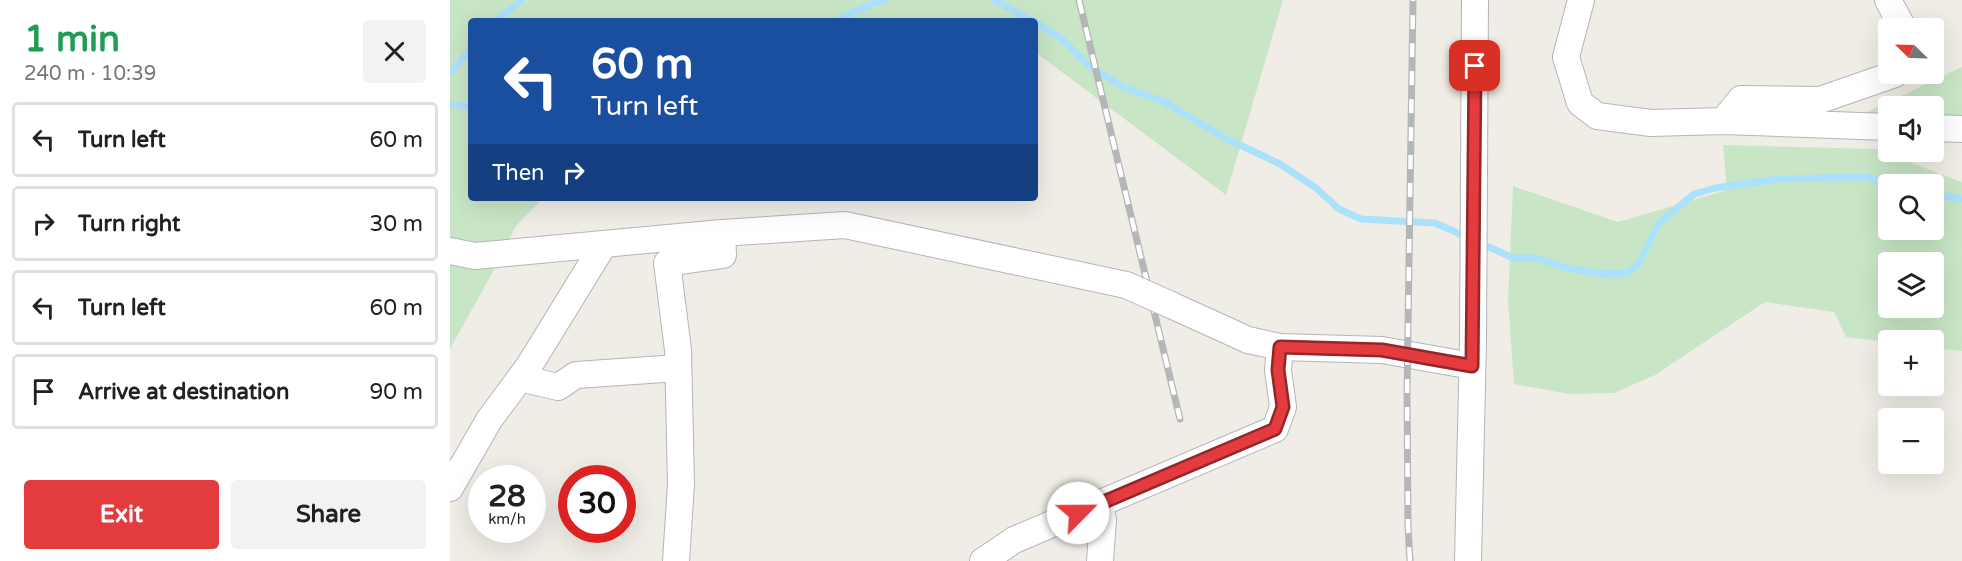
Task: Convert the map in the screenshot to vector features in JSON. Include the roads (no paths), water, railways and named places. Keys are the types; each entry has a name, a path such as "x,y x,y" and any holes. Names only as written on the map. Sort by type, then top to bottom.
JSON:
{"street":[{"path":"1468,561 1475,0"},
{"path":"1581,0 1566,57 1580,103 1597,116 1651,123 1723,121 1878,127"},
{"path":"1888,0 1898,18"},
{"path":"1723,121 1741,99 1820,100 1878,80"},
{"path":"1944,128 1962,129"},
{"path":"450,251 475,256 722,233 845,225 1126,285 1248,340 1280,347 1472,353"},
{"path":"676,561 681,484 678,350 667,263 723,255 722,233"},
{"path":"450,488 489,420 520,378 604,244"},
{"path":"982,561 1014,540 1275,429 1283,407 1278,370 1280,347"},
{"path":"520,378 558,387 576,375 678,368"},
{"path":"1099,504 1103,520 1100,561"}],"waterway":[{"path":"499,18 522,0"},
{"path":"841,18 885,0"},
{"path":"994,0 1027,18"},
{"path":"1038,24 1062,39 1089,66 1123,87 1165,102 1223,137 1280,164 1316,188 1339,209 1361,219 1435,223 1467,237"},
{"path":"450,73 468,52"},
{"path":"450,104 468,107"},
{"path":"1480,243 1513,258 1537,258 1567,268 1603,274 1626,273 1638,265 1659,223 1694,194 1715,188 1778,179 1864,177 1878,180"},
{"path":"1944,196 1962,199"}],"railway":[{"path":"1079,0 1180,419"},
{"path":"1410,561 1407,392 1413,0"}]}
